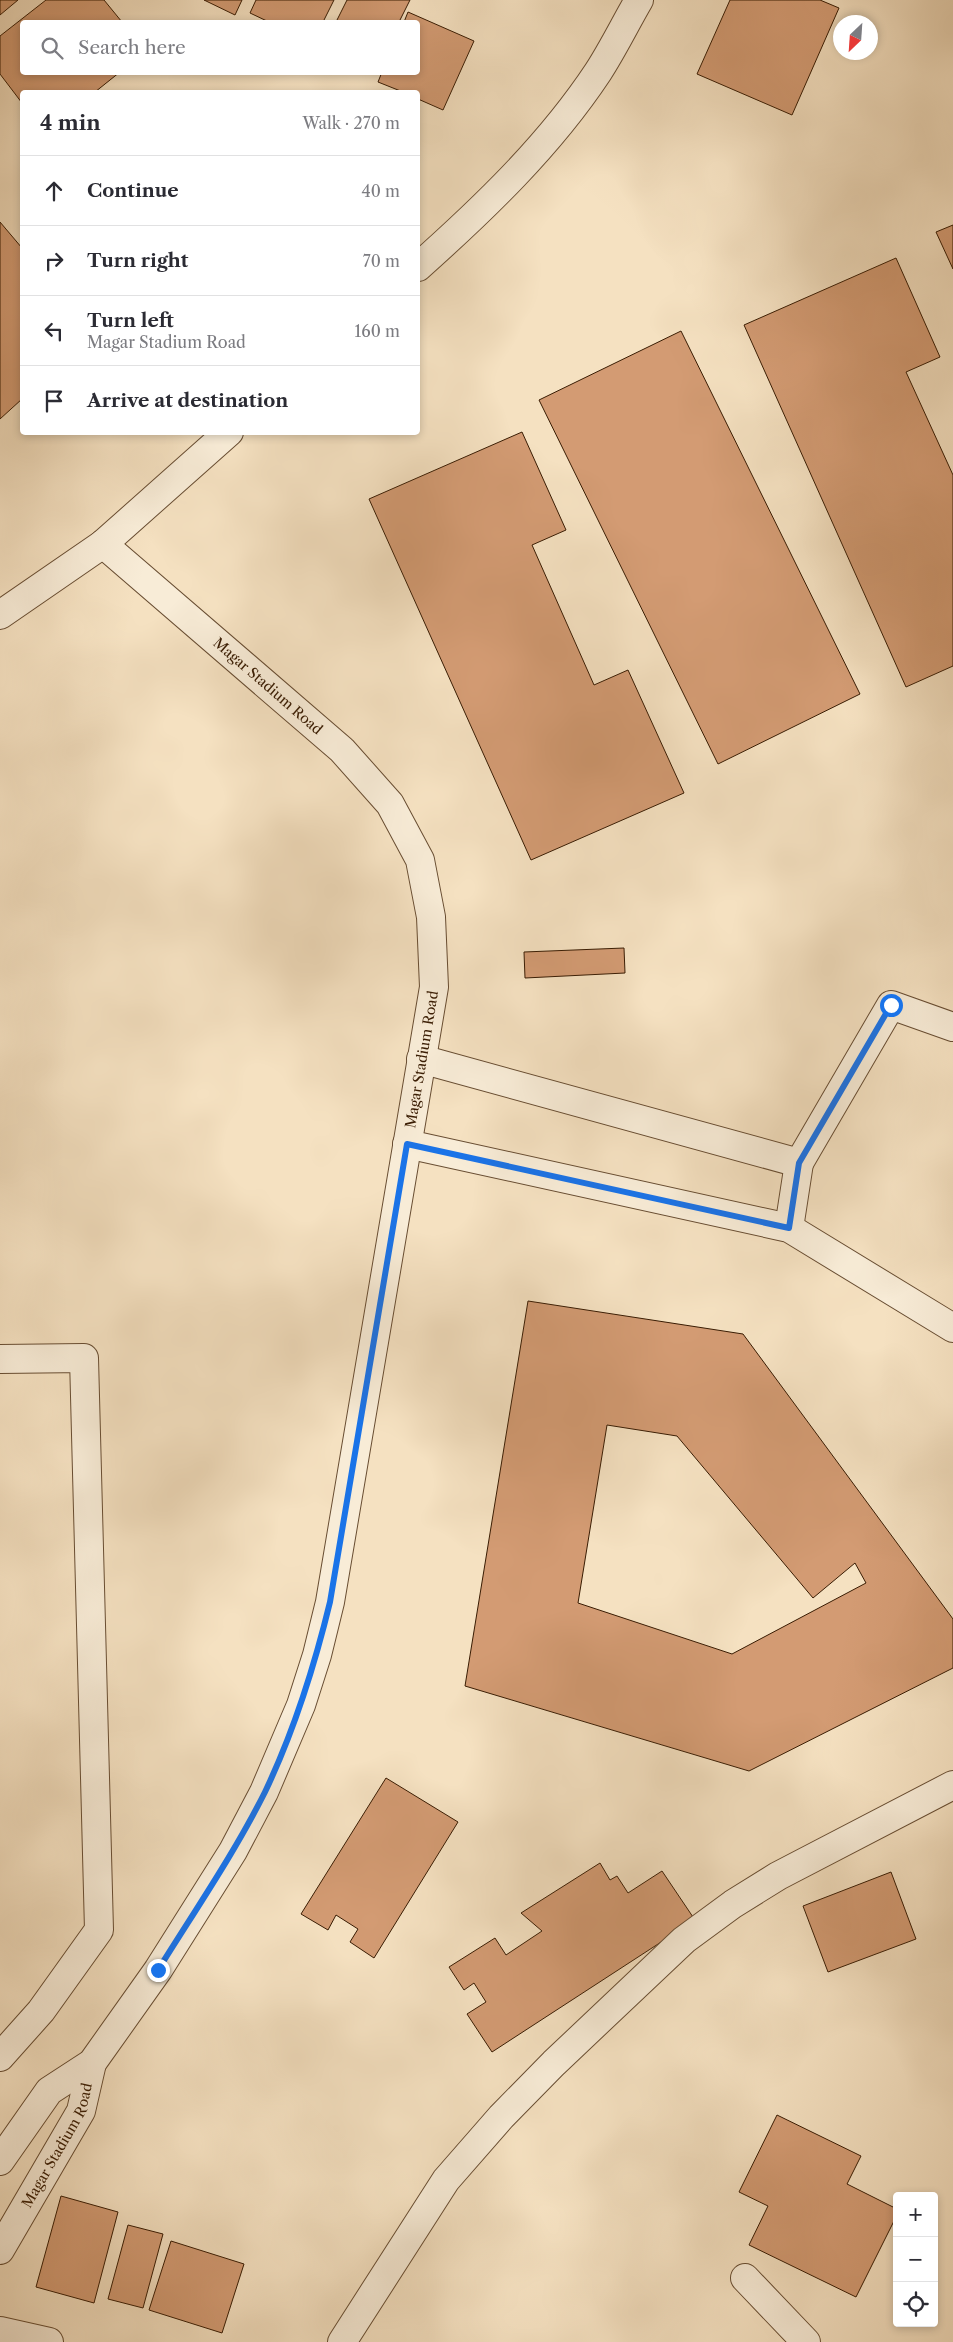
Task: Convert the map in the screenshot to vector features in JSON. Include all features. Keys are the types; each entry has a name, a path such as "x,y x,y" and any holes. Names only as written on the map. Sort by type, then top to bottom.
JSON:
{"street":[{"path":"420,265 494,196 549,137 598,72 639,0"},
{"path":"0,615 103,544 226,435"},
{"name":"Magar Stadium Road","path":"0,2161 49,2091 92,2063 158,1970 232,1850 264,1792 301,1704 317,1655 330,1602 434,987 431,917 420,860 390,804 342,750 103,544"},
{"path":"789,1228 799,1163 891,1005 953,1027"},
{"path":"421,1059 799,1163"},
{"path":"407,1144 789,1228 953,1328"},
{"path":"0,1359 84,1358 99,1930 41,2011 0,2057"},
{"path":"342,2342 446,2180 501,2117 554,2063 684,1940 733,1904 778,1876 953,1785"},
{"name":"Magar Stadium Road","path":"0,2250 82,2112 92,2063"},
{"path":"745,2278 806,2342"},
{"path":"0,2331 49,2342"}],"building":[{"path":"0,0 18,0 0,15"},
{"path":"46,0 104,0 120,20 20,20"},
{"path":"204,0 242,0 235,15"},
{"path":"256,0 334,0 324,20 265,20 250,13"},
{"path":"347,0 410,0 400,20 337,20"},
{"path":"730,0 820,0 839,8 836,15 833,15 833,22 792,115 697,74"},
{"path":"408,12 474,41 443,110 420,100 420,90 398,90 378,82 381,75 420,75 420,20 405,20"},
{"path":"20,20 20,75 116,75 98,90 20,90 20,100 0,74 0,36"},
{"path":"0,222 20,246 20,401 0,419"},
{"path":"953,225 953,269 936,232"},
{"path":"896,258 940,357 906,372 953,475 953,666 906,687 744,325"},
{"path":"681,331 860,694 718,764 539,400"},
{"path":"522,432 566,530 532,545 594,685 628,670 684,793 531,860 369,499"},
{"path":"624,948 625,973 525,978 524,952"},
{"path":"528,1301 743,1334 953,1619 953,1668 749,1771 465,1686","holes":["607,1425 677,1436 813,1598 855,1563 866,1583 732,1654 578,1603"]},
{"path":"386,1778 458,1822 374,1958 350,1942 358,1929 336,1915 328,1930 301,1914"},
{"path":"600,1863 610,1880 617,1876 628,1893 662,1871 695,1920 492,2052 467,2014 486,2002 474,1983 464,1990 449,1967 495,1938 506,1955 542,1931 521,1913"},
{"path":"891,1872 916,1939 828,1972 803,1906"},
{"path":"777,2115 861,2156 847,2184 893,2207 893,2223 856,2297 749,2245 768,2206 739,2192"},
{"path":"61,2196 118,2212 94,2303 36,2287"},
{"path":"128,2225 163,2234 143,2308 108,2299"},
{"path":"171,2241 244,2264 222,2333 149,2310"}],"route":[{"path":"158,1970 232,1850 264,1792 284,1750 317,1655 330,1602 407,1144 789,1228 799,1163 891,1005"}]}
